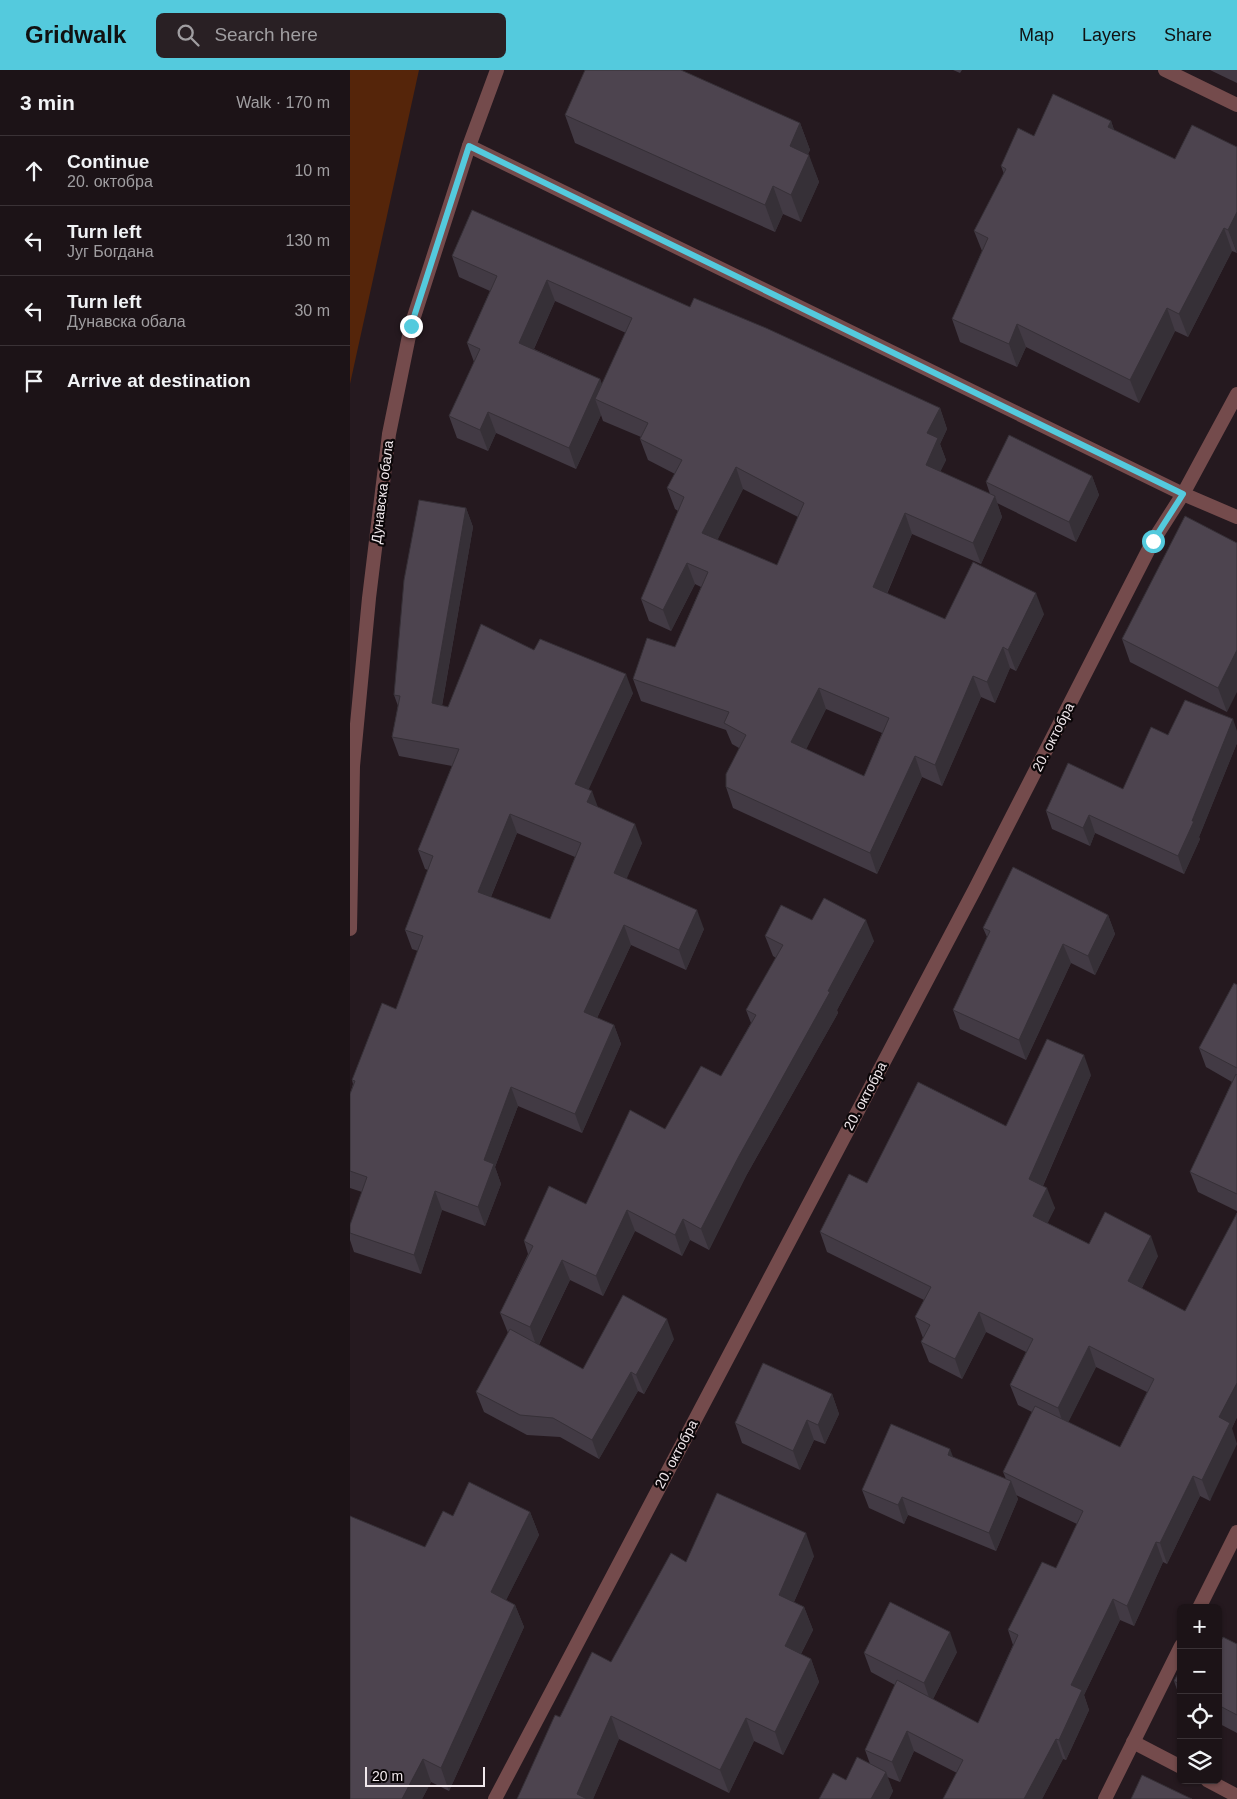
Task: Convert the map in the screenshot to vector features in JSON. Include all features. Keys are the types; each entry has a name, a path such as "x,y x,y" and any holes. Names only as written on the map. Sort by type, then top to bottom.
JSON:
{"street":[{"name":"Дунавска обала","path":"350,930 353,766 369,598 389,434 411,326 469,146 497,70"},
{"path":"1165,70 1237,105"},
{"path":"469,146 1183,494 1237,517"},
{"name":"20. октобра","path":"495,1799 975,889 1153,541 1183,494 1237,394"},
{"path":"1202,1604 1237,1532"},
{"path":"1105,1799 1180,1649"},
{"path":"1133,1742 1177,1765"},
{"path":"1214,1784 1237,1796"}],"shaded area":[{"path":"350,70 419,70 350,384"}],"building":[{"path":"585,70 681,70 800,123 790,146 809,155 791,195 773,186 765,205 565,115"},
{"path":"1053,94 1111,121 1108,127 1175,159 1192,125 1237,147 1237,212 1228,230 1224,228 1179,314 1167,308 1130,380 1017,324 1009,344 952,319 988,238 974,231 1006,169 1001,166 1018,128 1034,136"},
{"path":"472,210 690,307 694,298 766,328 940,408 927,433 938,438 926,465 995,496 973,543 905,513 873,587 945,619 973,562 1036,593 1008,650 1003,647 987,682 973,676 935,765 915,756 870,853 726,787 726,774 746,735 724,723 729,712 633,679 647,638 675,647 708,572 687,563 663,610 641,599 684,497 667,488 682,460 640,439 648,423 595,399 632,318 547,280 519,343 600,379 569,448 488,412 480,430 449,416 480,349 467,343 497,276 452,256","holes":["736,467 804,503 777,565 702,533","819,688 889,718 864,776 791,742"]},
{"path":"1009,435 1092,476 1069,522 986,482"},
{"path":"419,500 466,508 432,703 448,707 481,624 534,650 540,639 626,674 575,784 592,791 587,802 635,824 614,873 697,910 679,950 624,925 584,1012 614,1025 575,1114 511,1087 484,1160 494,1164 478,1207 435,1191 414,1255 350,1233 350,1225 367,1177 350,1171 350,1094 355,1081 352,1080 382,1003 396,1009 423,936 405,930 433,856 418,850 459,749 392,737 400,696 394,695 404,580","holes":["510,814 581,843 550,919 478,892"]},
{"path":"1185,516 1237,543 1237,650 1218,688 1122,639"},
{"path":"1185,700 1233,719 1192,821 1194,821 1178,856 1089,815 1083,828 1046,811 1068,763 1123,789 1151,727 1168,735"},
{"path":"1013,867 1108,915 1088,956 1063,944 1019,1040 953,1010 990,931 983,928"},
{"path":"824,898 866,920 828,991 830,992 739,1156 701,1229 683,1219 675,1235 627,1210 596,1276 562,1260 530,1327 500,1313 533,1246 524,1241 549,1186 586,1204 630,1110 665,1129 701,1066 721,1076 756,1015 746,1010 783,945 765,936 781,905 812,920"},
{"path":"1234,983 1237,985 1237,1068 1199,1048"},
{"path":"1047,1039 1084,1055 1029,1179 1047,1188 1033,1216 1089,1244 1105,1212 1151,1236 1128,1281 1185,1311 1237,1213 1237,1383 1219,1417 1230,1423 1202,1480 1193,1476 1160,1543 1156,1542 1127,1606 1113,1599 1071,1685 1082,1690 1059,1740 1056,1739 1024,1799 943,1799 963,1760 907,1731 892,1762 865,1750 897,1680 978,1723 1018,1635 1008,1630 1042,1562 1056,1568 1083,1511 1003,1472 1035,1406 1120,1447 1154,1379 1089,1346 1058,1408 1010,1385 1033,1339 979,1312 955,1359 921,1342 930,1325 915,1317 931,1287 820,1232 849,1174 867,1183 918,1082 1006,1126"},
{"path":"1237,1075 1237,1194 1190,1172"},
{"path":"623,1295 667,1319 636,1375 631,1372 592,1440 553,1418 520,1415 476,1392 510,1329 583,1369"},
{"path":"763,1363 832,1394 818,1425 807,1420 793,1451 735,1423"},
{"path":"891,1424 950,1449 948,1455 1011,1481 989,1533 902,1497 898,1505 862,1490"},
{"path":"469,1482 530,1512 491,1592 515,1605 441,1768 423,1759 402,1799 350,1799 350,1516 425,1547 443,1511 453,1516"},
{"path":"717,1493 806,1533 779,1595 804,1607 785,1646 811,1659 775,1732 746,1718 720,1770 611,1716 577,1794 587,1799 517,1799 555,1715 560,1717 592,1652 611,1662 671,1553 686,1562"},
{"path":"890,1602 950,1632 924,1683 864,1653"},
{"path":"1223,1637 1237,1644 1237,1715 1222,1707"},
{"path":"857,1757 886,1772 871,1799 819,1799 833,1773 846,1780"},
{"path":"1142,1775 1192,1799 1131,1799"}],"route":[{"path":"411,326 469,146 1183,494 1153,541"}]}
